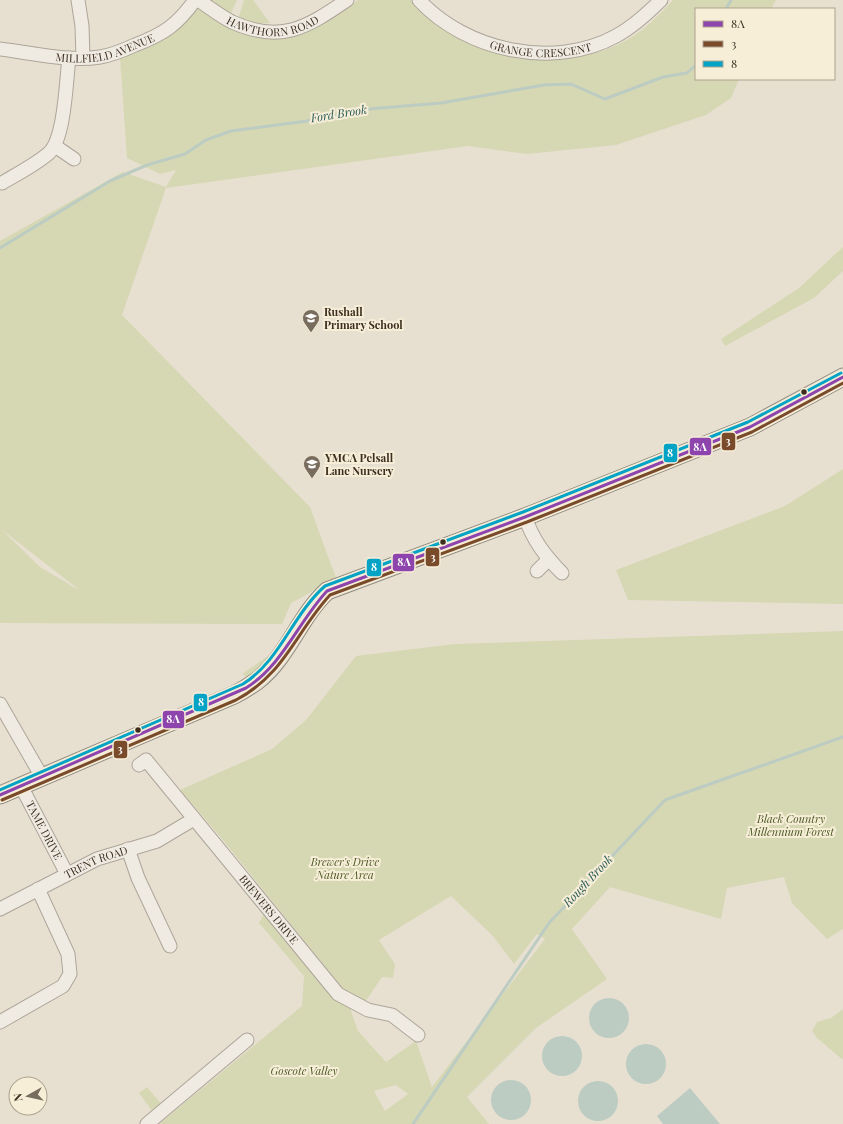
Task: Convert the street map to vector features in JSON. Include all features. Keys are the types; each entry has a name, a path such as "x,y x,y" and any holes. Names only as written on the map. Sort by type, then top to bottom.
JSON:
{"main road":[{"path":"0,795 234,695 258,680 282,653 310,610 327,591 342,584 525,517 750,427 843,377"}],"street":[{"path":"78,0 82,26 82,58"},
{"name":"MILLFIELD AVENUE","path":"0,49 69,58 101,57 112,54 165,32 176,23 195,0"},
{"name":"HAWTHORN ROAD","path":"198,0 231,21 268,33 296,30 322,18 347,0"},
{"name":"GRANGE CRESCENT","path":"419,0 442,20 475,38 510,50 541,54 580,50 616,37 643,18 661,0"},
{"path":"3,184 48,153 54,146 60,130 69,58"},
{"path":"54,146 74,159"},
{"path":"525,517 538,545 548,560 562,573"},
{"path":"537,571 548,560"},
{"path":"0,704 42,777"},
{"name":"BREWERS DRIVE","path":"139,765 146,760 338,994 368,1010 392,1015 418,1035"},
{"name":"TAME DRIVE","path":"21,786 67,874"},
{"name":"TRENT ROAD","path":"0,909 97,859 157,841 194,819"},
{"path":"128,850 138,878 157,903 170,946"},
{"path":"0,1022 63,986 70,974 68,954 38,889"},
{"path":"147,1124 247,1040"}],"green space":[{"path":"207,0 237,0 231,13 227,14"},
{"path":"244,0 253,0 270,23 248,24 243,22 239,16"},
{"path":"358,0 411,0 430,19 460,37 492,52 519,58 564,58 594,53 627,40 655,19 673,0 776,0 772,8 695,8 695,80 739,80 731,98 706,115 616,145 527,154 468,146 166,188 122,315 310,507 336,578 322,584 308,594 291,603 282,624 0,623 0,241 123,172 166,187 176,170 160,174 127,158 120,57 171,33 197,9 203,9 288,36 324,23","holes":["1,529 77,588 40,567"]},
{"path":"843,247 843,271 814,298 725,346 721,339 799,288"},
{"path":"843,469 843,604 628,600 616,570 785,506"},
{"path":"843,631 843,929 827,939 792,903 784,877 727,888 721,919 610,887 572,929 607,979 536,1028 467,1097 489,1124 159,1124 302,1006 304,976 259,923 264,914 349,1005 358,1031 386,1062 416,1041 432,1087 545,939 537,934 514,964 493,936 451,896 379,940 395,964 393,978 382,977 363,1005 348,995 218,834 180,790 272,749 306,720 356,656 455,644","holes":["396,1085 408,1094 385,1111 374,1091"]},
{"path":"280,653 251,679 242,674 268,656"},
{"path":"843,1009 843,1060 817,1038 812,1031 817,1022 831,1018"},
{"path":"147,1087 162,1105 153,1112 139,1093"}],"shaded area":[{"path":"609,998 617,1000 623,1004 627,1010 629,1018 627,1026 623,1032 617,1036 609,1038 601,1036 595,1032 591,1026 589,1018 591,1010 595,1004 601,1000"},
{"path":"562,1036 570,1038 576,1042 580,1048 582,1056 580,1064 576,1070 570,1074 562,1076 554,1074 548,1070 544,1064 542,1056 544,1048 548,1042 554,1038"},
{"path":"646,1044 654,1046 660,1050 664,1056 666,1064 664,1072 660,1078 654,1082 646,1084 638,1082 632,1078 628,1072 626,1064 628,1056 632,1050 638,1046"},
{"path":"511,1080 519,1082 525,1086 529,1092 531,1100 529,1108 525,1114 519,1118 511,1120 503,1118 497,1114 493,1108 491,1100 493,1092 497,1086 503,1082"},
{"path":"598,1081 606,1083 612,1087 616,1093 618,1101 616,1109 612,1115 606,1119 598,1121 590,1119 584,1115 580,1109 578,1101 580,1093 584,1087 590,1083"},
{"path":"690,1088 720,1124 663,1124 657,1116"}],"waterway":[{"name":"Ford Brook","path":"727,8 731,0"},
{"name":"Ford Brook","path":"0,248 110,181 147,165 185,154 206,140 231,131 307,121 369,109 441,103 544,85 571,84 605,99 663,77 687,73 695,66"},
{"name":"Rough Brook","path":"413,1124 549,923 665,800 843,737"}],"transit line":[{"name":"8","path":"0,790 243,684 267,663 304,610 325,586 523,512 748,422 841,373"},
{"name":"8A","path":"0,795 246,688 270,668 290,642 307,616 327,591 525,517 750,427 843,377"},
{"name":"3","path":"2,800 236,700 253,690 278,665 318,609 330,595 527,522 752,432 843,383"}],"place":[{"name":"Rushall Primary School","path":"311,333"},
{"name":"YMCA Pelsall Lane Nursery","path":"312,479"}],"park label":[{"name":"Black Country Millennium Forest","path":"791,825"},
{"name":"Brewer's Drive Nature Area","path":"345,868"},
{"name":"Goscote Valley","path":"304,1071"}]}
